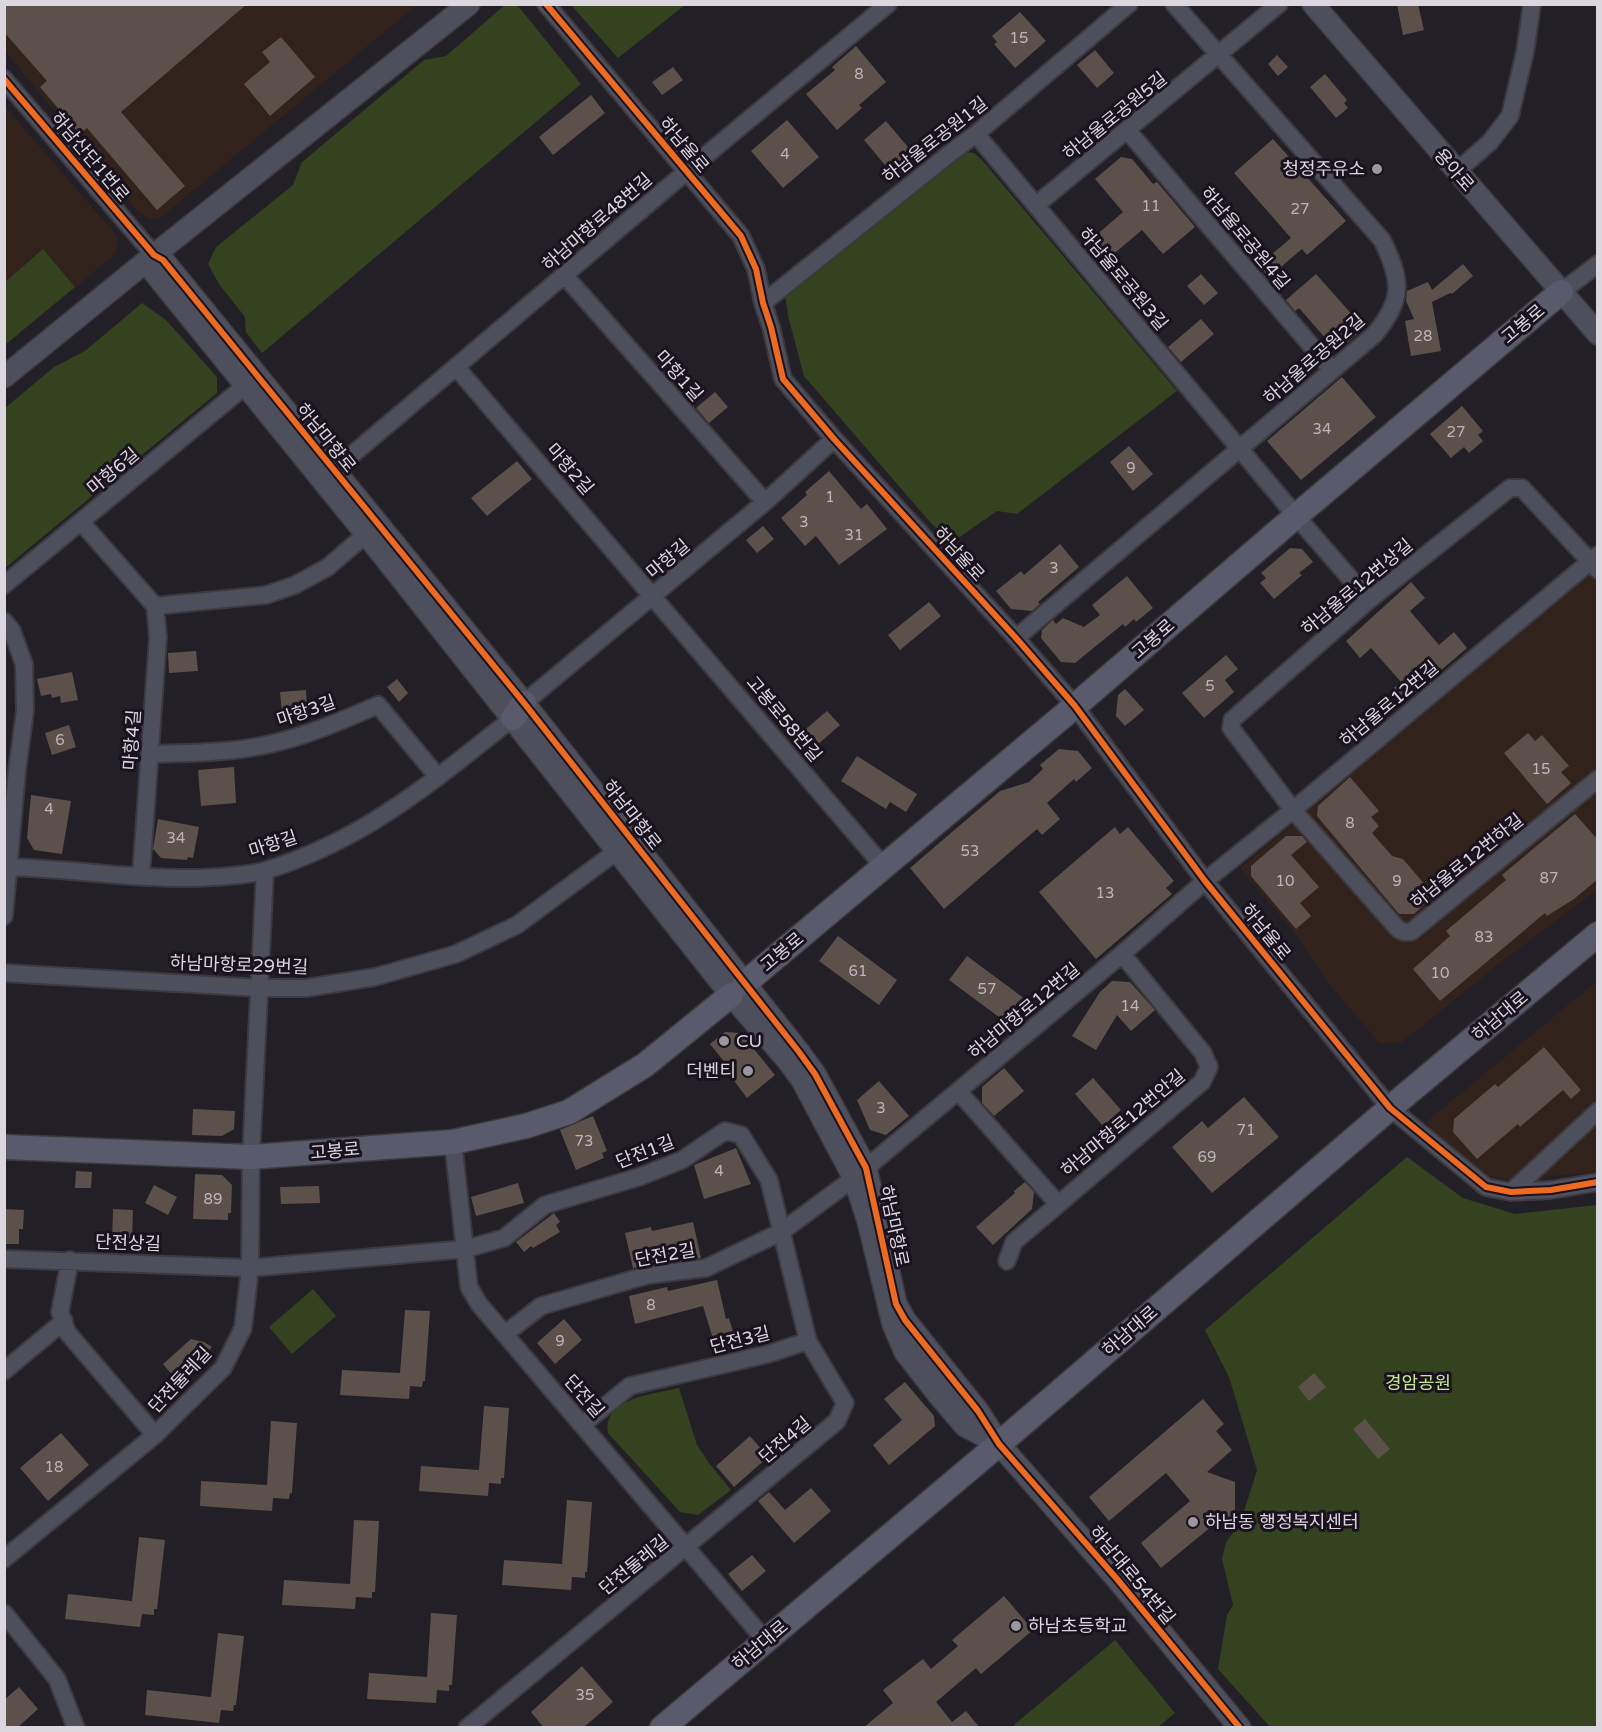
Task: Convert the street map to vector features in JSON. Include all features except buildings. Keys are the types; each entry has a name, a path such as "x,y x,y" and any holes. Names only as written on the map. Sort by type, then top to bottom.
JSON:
{"main road":[{"name":"고봉로","path":"4,1147 251,1157 453,1142 526,1126 569,1112 645,1065 738,989 1075,706 1561,292"},
{"name":"하남대로","path":"662,1728 999,1444 1390,1108 1598,934"}],"street":[{"path":"4,377 153,255 469,4"},
{"name":"하남울로","path":"546,4 741,237 756,269 783,379 834,439 1075,706 1205,881 1390,1108 1486,1187 1511,1192 1551,1190 1598,1182"},
{"name":"하남마항로48번길","path":"333,471 888,4"},
{"name":"하남울로공원1길","path":"763,303 976,134 1129,4"},
{"name":"하남울로공원2길","path":"1016,638 1374,335 1392,309 1397,292 1397,273 1382,240 1174,4"},
{"name":"하남울로공원5길","path":"1036,205 1279,4"},
{"name":"용아로","path":"1313,4 1598,334"},
{"path":"1456,172 1490,142 1510,116 1525,52 1532,4"},
{"name":"하남산단1번로","path":"4,79 153,255"},
{"name":"하남울로공원4길","path":"1128,131 1332,370"},
{"name":"하남울로공원3길","path":"976,134 1369,600"},
{"name":"하남마항로","path":"738,989 333,471 163,261 153,255 152,270 366,534 518,710 618,851 738,989 815,1074 878,1214 896,1304 910,1327 978,1411 999,1444"},
{"path":"1561,292 1598,264"},
{"name":"마항1길","path":"565,276 765,502"},
{"name":"마항2길","path":"456,367 654,596"},
{"name":"마항6길","path":"4,585 245,386"},
{"name":"마항길","path":"6,867 192,878 265,871 335,843 374,822 438,777 765,502 834,439"},
{"name":"하남울로12번상길","path":"1293,810 1235,734 1232,720 1369,600 1510,488 1522,488 1595,562"},
{"path":"81,522 155,606 266,596 295,585 328,567 366,534"},
{"name":"하남울로12번길","path":"1205,881 1595,562"},
{"name":"고봉로58번길","path":"654,596 884,867"},
{"name":"마항4길","path":"141,876 158,637 155,606"},
{"path":"4,621 12,631 24,664 25,711 11,770 4,916"},
{"name":"마항3길","path":"151,754 219,752 271,744 327,726 378,705 438,777"},
{"name":"하남울로12번하길","path":"1293,810 1398,929 1411,932 1598,779"},
{"name":"하남마항로29번길","path":"4,973 260,988 306,988 375,978 456,954 517,925 618,851"},
{"name":"단전둘레길","path":"4,1559 155,1435 223,1368 243,1328 250,1268 251,1157 265,871"},
{"name":"하남마항로12번길","path":"860,1173 959,1092 1205,881"},
{"name":"하남마항로12번안길","path":"1007,1261 1014,1242 1202,1082 1209,1067 1203,1053 1122,954"},
{"name":"하남마항로12번안길","path":"959,1092 1058,1204"},
{"path":"1511,1192 1598,1111"},
{"name":"단전1길","path":"250,1268 466,1249 504,1238 545,1205 639,1178 682,1160 725,1131 741,1135 769,1180 781,1232"},
{"name":"단전길","path":"453,1142 469,1287 479,1304 765,1640"},
{"name":"단전2길","path":"505,1334 541,1306 648,1275 706,1268 781,1232 860,1173"},
{"path":"781,1232 808,1341"},
{"name":"단전상길","path":"4,1259 250,1268"},
{"path":"70,1260 60,1312 67,1332 155,1435"},
{"path":"4,1371 64,1321"},
{"name":"단전3길","path":"583,1424 630,1386 768,1354 808,1341"},
{"name":"단전4길","path":"687,1546 837,1421 845,1403 808,1341"},
{"name":"하남대로54번길","path":"999,1444 1118,1579 1240,1728"},
{"name":"단전둘레길","path":"466,1728 687,1546"},
{"path":"4,1613 57,1679 75,1728"}],"shaded area":[{"path":"4,5 417,5 160,218 150,219 139,213 5,51"},
{"path":"4,105 118,237 117,249 111,258 5,345"},
{"path":"1597,569 1597,890 1500,963 1401,1043 1379,1043 1330,985 1294,932 1240,868"},
{"path":"1597,981 1597,1172 1505,1180 1480,1173 1445,1145 1426,1122"}],"green space":[{"path":"506,4 519,7 581,84 262,353 246,332 245,317 219,284 208,264 216,247 293,185 302,162 424,60 446,56"},
{"path":"571,5 685,5 618,58"},
{"path":"960,152 974,153 982,160 1177,391 1017,514 997,511 951,543 929,521 804,376 788,316 785,294"},
{"path":"43,249 75,287 5,345 5,282"},
{"path":"142,303 166,320 217,377 217,393 5,568 5,408 54,367 85,351"},
{"name":"경암공원","path":"1407,1157 1463,1198 1515,1214 1597,1205 1597,1727 1270,1727 1218,1669 1227,1615 1233,1605 1222,1559 1226,1542 1240,1524 1257,1470 1229,1377 1205,1330"},
{"path":"313,1289 336,1316 292,1354 269,1327"},
{"path":"679,1388 697,1445 731,1490 698,1515 680,1512 608,1433 609,1421 613,1412 622,1405 644,1396"},
{"path":"1115,1640 1175,1713 1158,1727 1014,1727 1015,1724"}],"cycle path":[{"path":"546,4 741,236 756,269 783,379 834,439 1075,706 1205,881 1390,1108 1486,1187 1511,1192 1551,1190 1598,1182"},
{"path":"4,79 154,255 163,260 524,703 799,1052 815,1074 866,1168 896,1304 905,1320 978,1411 999,1444 1117,1579 1240,1728"}],"place":[{"name":"청정주유소","path":"1377,169"},
{"name":"CU","path":"724,1041"},
{"name":"더벤티","path":"748,1071"},
{"name":"하남동 행정복지센터","path":"1193,1522"},
{"name":"하남초등학교","path":"1016,1626"}]}
